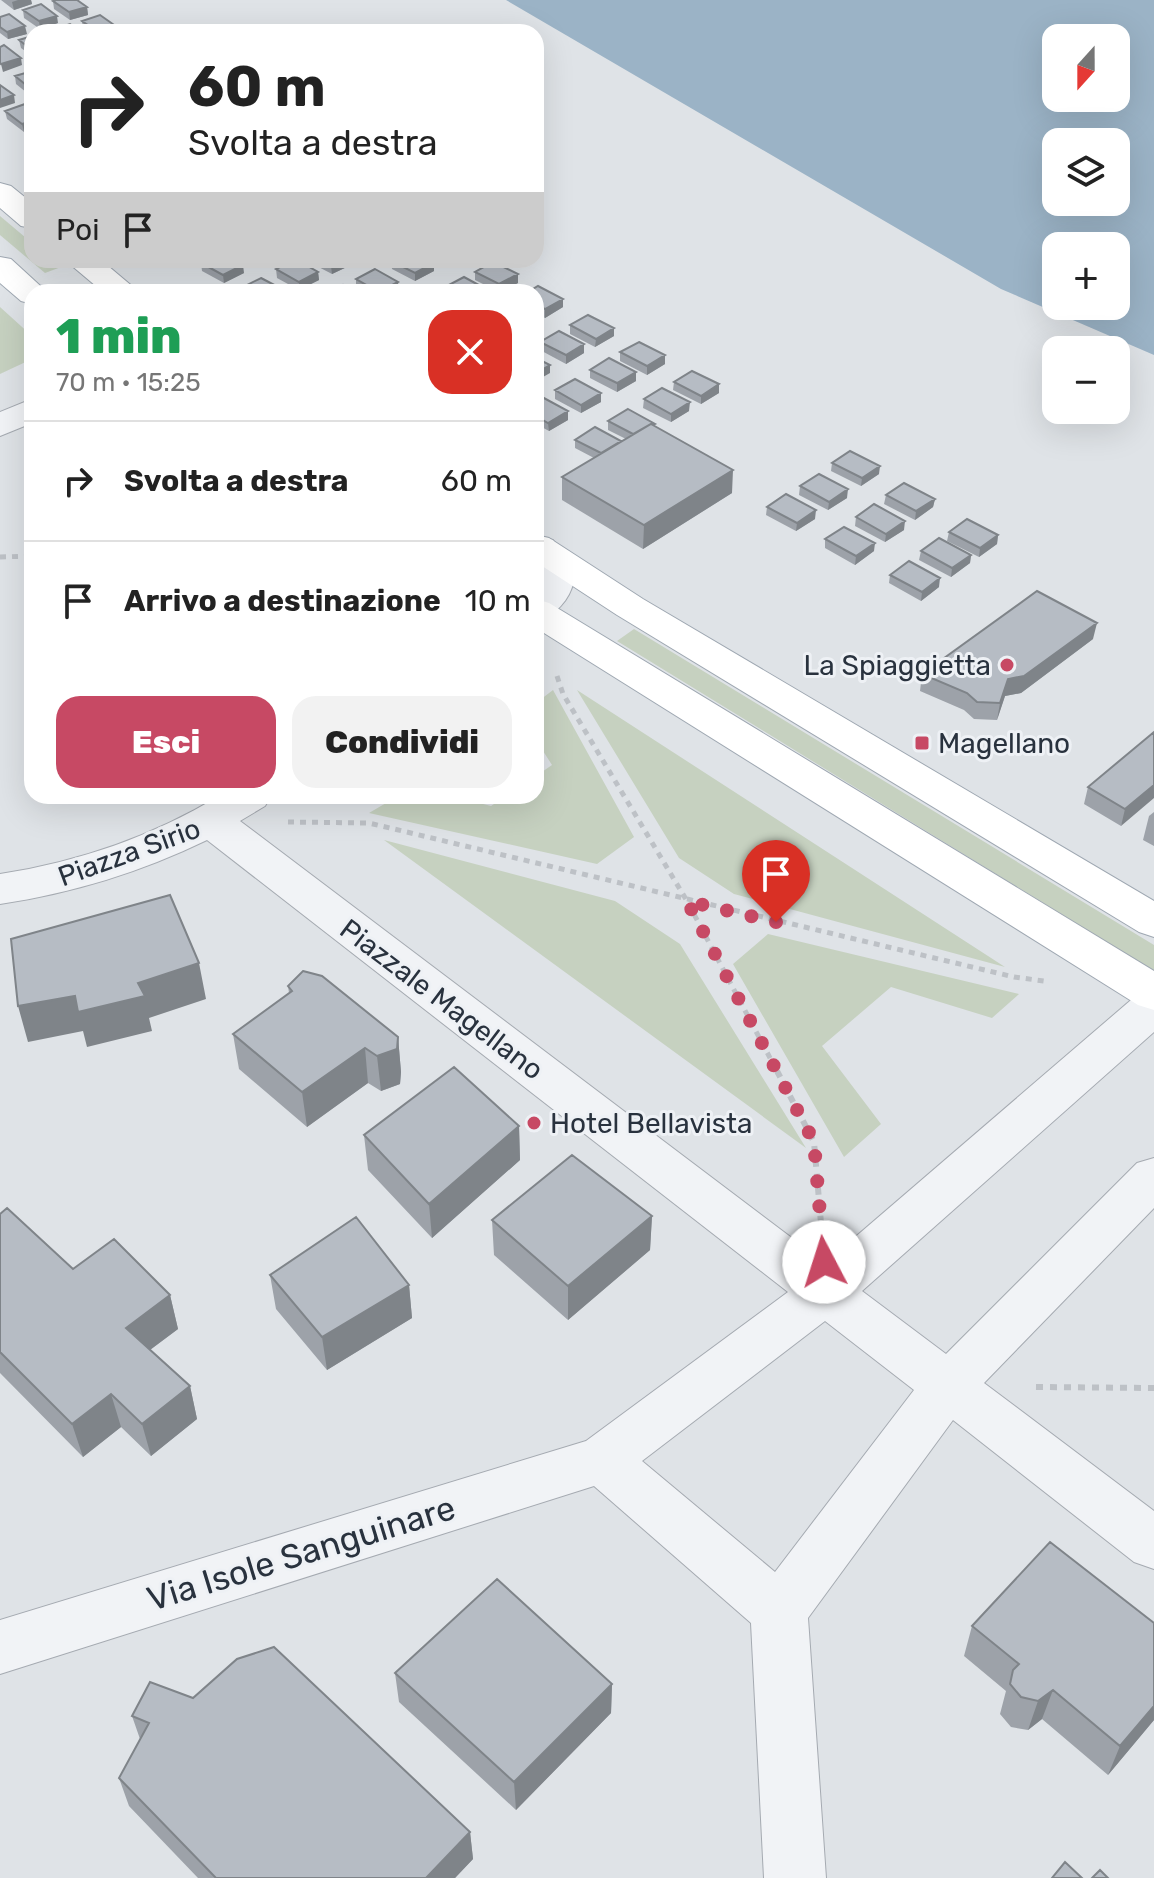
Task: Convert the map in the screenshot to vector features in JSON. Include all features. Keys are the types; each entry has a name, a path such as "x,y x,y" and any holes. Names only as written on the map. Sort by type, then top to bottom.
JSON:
{"main road":[{"path":"0,192 24,212"},
{"path":"0,266 24,287"},
{"path":"92,268 112,284"},
{"path":"544,551 630,607 1154,921"},
{"path":"544,615 1154,993"}],"street":[{"path":"0,426 24,413"},
{"path":"544,554 556,568 556,581 544,602"},
{"name":"Piazza Sirio","path":"0,889 48,882 97,869 231,809"},
{"name":"Piazzale Magellano","path":"231,809 826,1292 1154,1544"},
{"path":"826,1292 1154,1006"},
{"path":"795,1878 779,1611 947,1387 1154,1177"},
{"name":"Via Isole Sanguinare","path":"0,1647 602,1460 826,1292"},
{"path":"602,1460 779,1611"}],"path":[{"path":"0,557 24,556"},
{"path":"554,667 563,694 687,901 814,1142 826,1292"},
{"path":"231,809 369,823 687,901 1014,977 1045,981"},
{"path":"947,1387 1154,1388"}],"green space":[{"path":"0,216 24,236 24,255 0,235"},
{"path":"39,268 58,268 45,273"},
{"path":"0,307 24,329 24,363 0,374"},
{"path":"634,629 1154,945 1154,971 617,641"},
{"path":"553,690 634,837 597,864 369,813 384,804 544,804 544,770 552,765 544,752 544,697"},
{"path":"577,690 1005,967 734,894 679,858"},
{"path":"384,840 615,901 680,944 806,1148"},
{"path":"768,934 1019,994 992,1018 891,987 822,1046 881,1124 844,1157 733,964"}],"water":[{"path":"506,0 1154,0 1154,355 1130,345 1130,336 1110,336 1073,320 1130,320 1130,232 1042,232 1042,307 1001,289"}],"building":[{"path":"77,0 87,7 69,12 53,1"},
{"path":"41,4 57,16 39,21 23,10"},
{"path":"9,14 24,26 7,32 0,27 0,17"},
{"path":"100,15 113,24 86,24 82,21"},
{"path":"4,45 21,58 1,64 0,47"},
{"path":"24,73 24,83 15,76"},
{"path":"0,85 14,95 0,100"},
{"path":"24,104 24,123 22,124 5,111"},
{"path":"210,268 237,268 223,275"},
{"path":"311,268 318,272 299,282 276,269"},
{"path":"405,268 424,268 415,273"},
{"path":"482,268 506,268 518,274 499,284 475,272"},
{"path":"375,269 398,282 365,284 356,279"},
{"path":"464,277 477,284 451,284"},
{"path":"261,278 272,284 249,284"},
{"path":"544,289 563,299 545,309"},
{"path":"588,315 614,328 596,339 570,325"},
{"path":"559,331 584,344 566,355 544,344 544,340"},
{"path":"639,342 665,355 647,366 620,352"},
{"path":"609,358 636,372 617,383 590,370"},
{"path":"692,371 719,384 701,396 674,382"},
{"path":"575,379 601,393 581,405 555,390"},
{"path":"662,388 690,402 671,414 644,399"},
{"path":"544,398 568,411 548,423 544,421"},
{"path":"628,409 655,424 633,434 608,421"},
{"path":"651,424 733,470 644,525 562,477"},
{"path":"595,427 621,441 601,453 575,440"},
{"path":"850,451 880,466 862,478 832,463"},
{"path":"819,474 848,489 829,502 800,486"},
{"path":"904,483 935,499 916,511 886,495"},
{"path":"786,494 816,510 797,523 767,507"},
{"path":"874,504 905,521 886,534 856,517"},
{"path":"967,519 998,535 980,548 949,532"},
{"path":"844,527 875,543 856,556 825,539"},
{"path":"939,538 971,555 952,568 921,551"},
{"path":"909,561 940,578 922,592 890,575"},
{"name":"La Spiaggietta","path":"1037,591 1097,623 1024,676 1008,679 1000,703 977,702 967,693 922,674"},
{"path":"1154,732 1154,785 1125,809 1088,787"},
{"path":"170,895 199,963 138,983 145,996 78,1012 75,996 18,1006 11,939"},
{"path":"303,971 322,976 398,1037 397,1049 377,1056 365,1048 302,1092 233,1034 292,991 288,986"},
{"path":"454,1067 519,1126 429,1204 364,1135"},
{"path":"572,1155 652,1216 568,1286 492,1220"},
{"path":"7,1208 73,1269 114,1239 170,1295 126,1328 190,1386 142,1424 111,1394 72,1424 0,1352 0,1214"},
{"path":"356,1217 409,1285 322,1337 270,1275"},
{"path":"1050,1542 1154,1623 1154,1706 1120,1746 1053,1690 1038,1701 1021,1697 1010,1684 1013,1670 1019,1664 972,1626"},
{"path":"497,1579 612,1684 514,1782 395,1673"},
{"path":"274,1647 470,1832 426,1878 216,1878 119,1778 149,1723 132,1716 150,1682 193,1698 237,1659"},
{"path":"1065,1862 1082,1878 1052,1878"},
{"path":"1100,1870 1108,1878 1092,1878"}],"place":[{"name":"La Spiaggietta","path":"1007,665"},
{"name":"Magellano","path":"922,743"},
{"name":"Hotel Bellavista","path":"534,1123"}],"route":[{"path":"776,922 687,901 814,1142 824,1262"}]}
